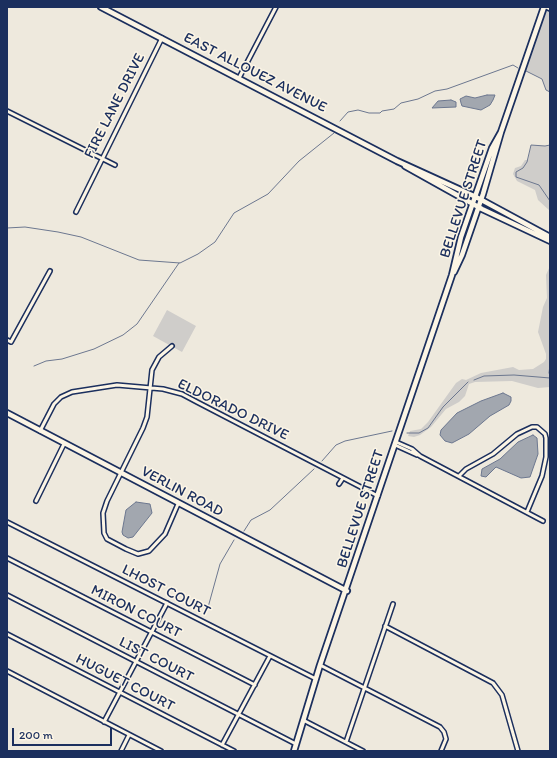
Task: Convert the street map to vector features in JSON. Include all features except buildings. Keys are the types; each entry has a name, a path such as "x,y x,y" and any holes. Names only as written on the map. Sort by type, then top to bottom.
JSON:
{"street":[{"name":"EAST ALLOUEZ AVENUE","path":"101,7 397,160 476,197 550,237"},
{"path":"239,78 276,7"},
{"path":"545,7 550,9"},
{"name":"BELLEVUE STREET","path":"294,751 320,665 347,591 452,275 458,249 473,204 492,148 500,132 545,7"},
{"name":"FIRE LANE DRIVE","path":"76,212 162,38"},
{"path":"7,111 115,165"},
{"name":"BELLEVUE STREET","path":"452,275 462,255 481,200 494,161 500,132"},
{"name":"EAST ALLOUEZ AVENUE","path":"397,160 419,175 478,207 550,241"},
{"path":"7,340 12,342 50,271"},
{"path":"172,346 159,358 152,370 146,417 143,428 120,473 103,513 102,526 107,539 138,554 149,551 165,534 178,504"},
{"name":"ELDORADO DRIVE","path":"40,431 54,404 61,397 72,392 117,385 150,387 182,394 378,496"},
{"name":"VERLIN ROAD","path":"7,414 347,591"},
{"path":"460,476 466,469 493,454 517,434 532,427 537,427 545,434 546,458 542,476 526,512"},
{"path":"396,443 412,449 420,456 543,521"},
{"path":"36,501 64,444"},
{"path":"339,484 343,478"},
{"name":"LHOST COURT","path":"7,522 316,679"},
{"name":"MIRON COURT","path":"7,558 255,685"},
{"name":"LIST COURT","path":"7,595 296,744"},
{"path":"104,722 166,603"},
{"path":"346,742 393,604"},
{"path":"385,626 493,683 502,695 518,751"},
{"name":"HUGUET COURT","path":"7,634 234,751"},
{"path":"222,745 270,656"},
{"path":"320,665 440,727 446,739 441,751"},
{"path":"7,671 159,751"},
{"path":"303,720 363,751"},
{"path":"121,751 129,735"}],"shaded area":[{"path":"546,7 550,7 550,92 546,90 542,79 524,70"},
{"path":"495,95 490,105 481,110 462,106 460,99 466,96 475,98"},
{"path":"451,100 456,102 456,107 432,108 438,101"},
{"path":"531,145 550,145 550,211 538,200 535,190 517,181 513,174 515,168 521,166 525,160 528,160"},
{"path":"550,266 550,387 538,388 512,381 475,382 469,384 465,396 459,402 446,409 431,427 420,435 414,437 408,436 410,431 421,429 428,422 456,383 462,379 466,380 481,373 513,367 519,370 533,369 544,362 546,359 546,354 538,332 543,307 547,298 546,275"},
{"path":"167,310 196,326 182,352 153,336"},
{"path":"503,393 511,397 509,405 490,416 469,434 452,443 445,441 440,435 441,430 457,413 481,401"},
{"path":"533,435 537,438 538,454 530,477 521,478 496,467 486,477 481,476 482,469 500,459 518,442"},
{"path":"136,502 150,504 152,513 133,537 128,538 123,535 122,532 126,510"}],"waterway":[{"path":"340,121 348,112 358,110 369,113 380,113 382,111 394,109 401,103 418,99 435,91 447,89 513,65 518,68"},
{"path":"526,71 542,79 546,90 550,92"},
{"path":"7,228 25,227 58,232 81,237 139,260 180,263 198,254 215,242 234,213 268,194 299,161 334,133"},
{"path":"550,145 531,145 527,162 523,168 516,172 516,177 539,185 550,201"},
{"path":"34,366 46,361 62,359 94,349 123,335 137,324 179,263"},
{"path":"550,365 550,375"},
{"path":"474,380 484,376 514,375 550,378"},
{"path":"407,433 419,433 428,428 443,407 468,382"},
{"path":"322,461 336,445 345,441 392,431"},
{"path":"244,531 251,520 270,510 314,469"},
{"path":"207,611 220,564 234,540"}]}
